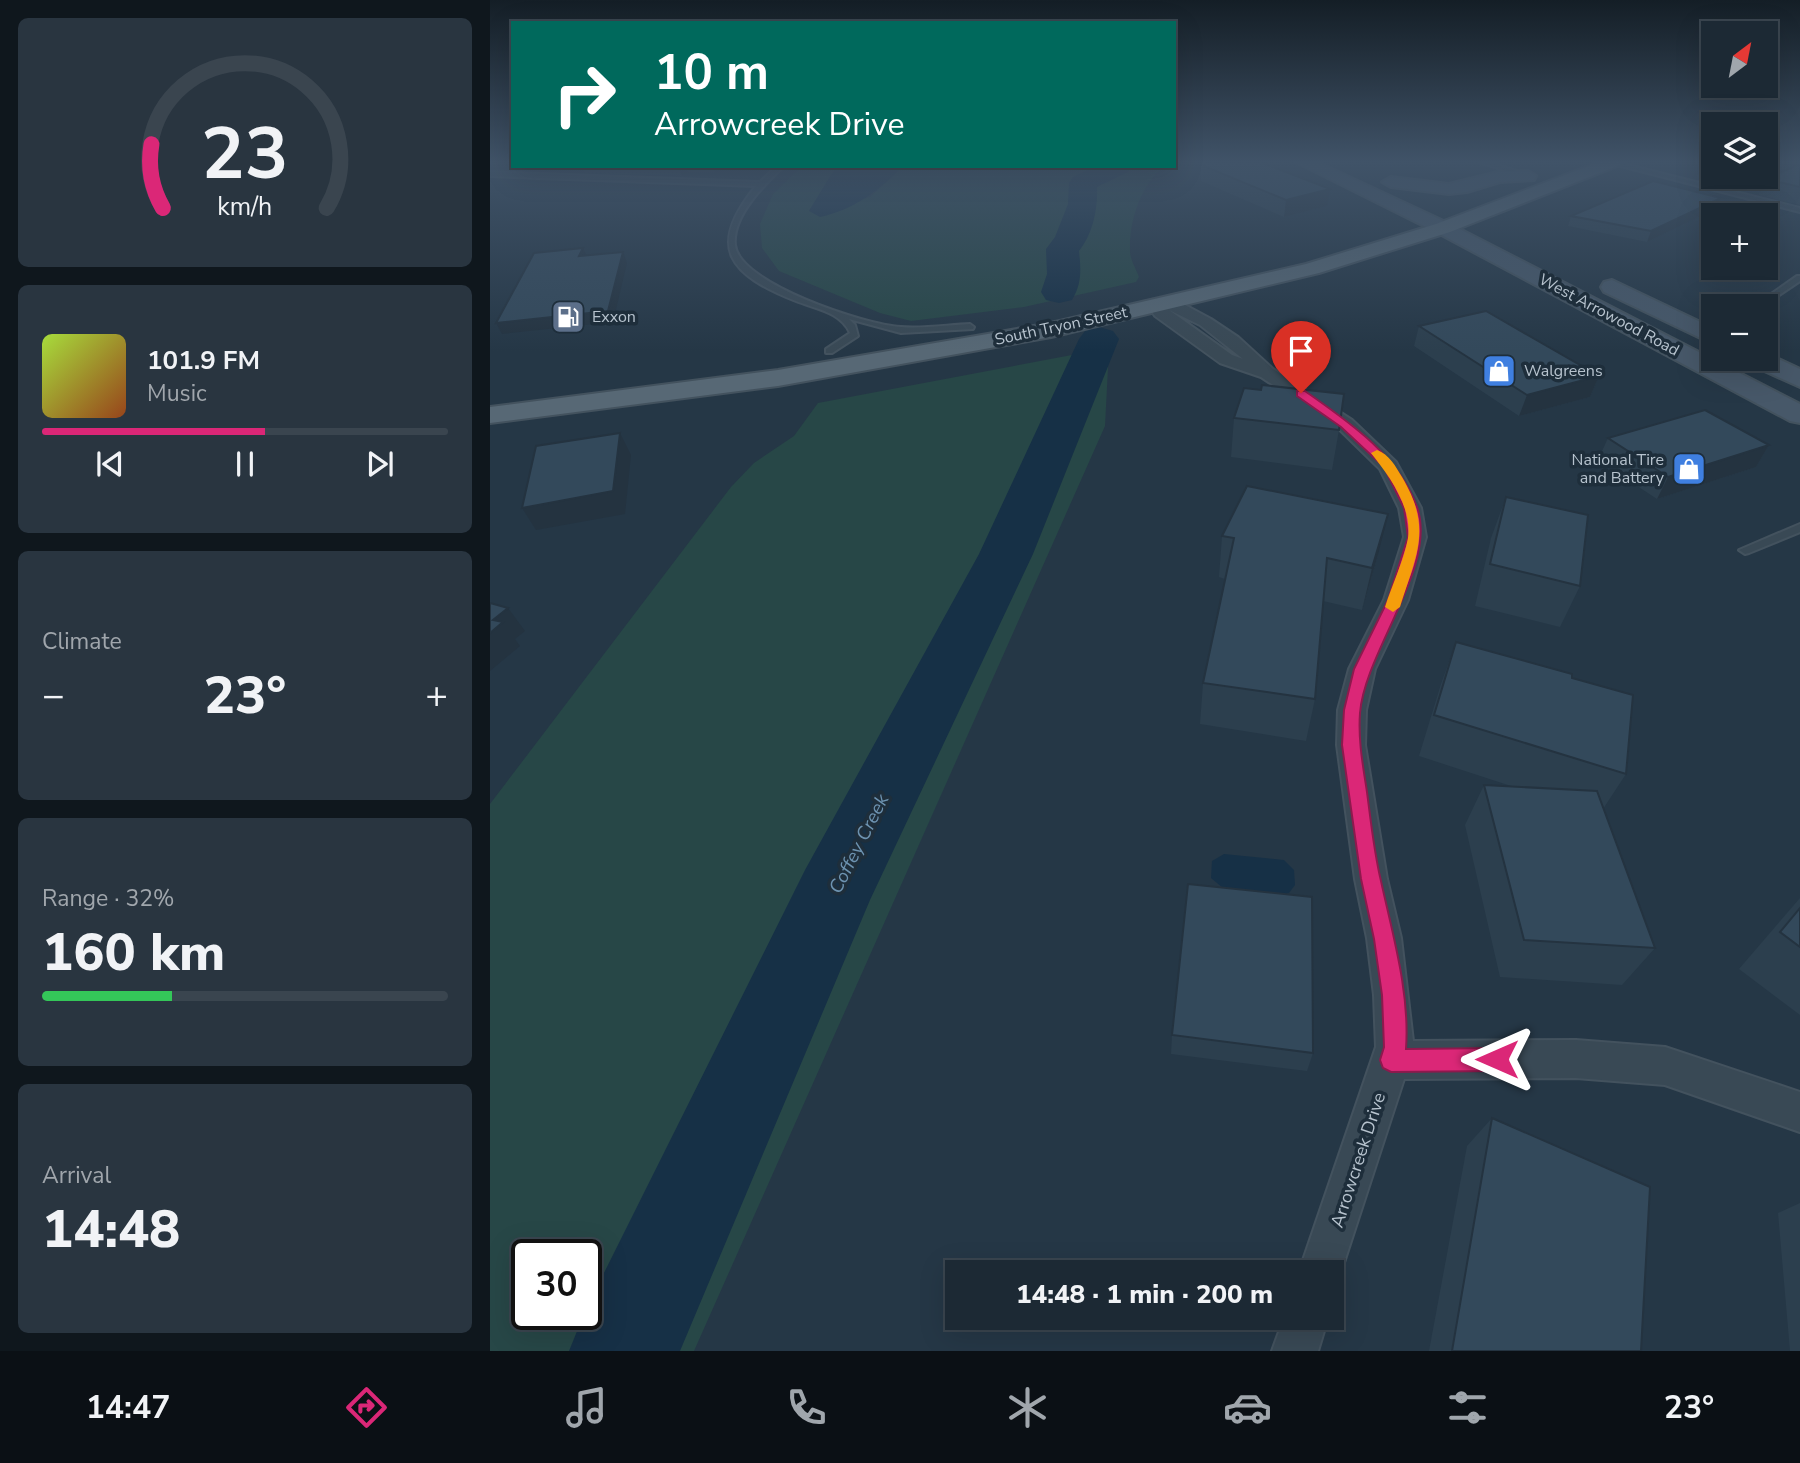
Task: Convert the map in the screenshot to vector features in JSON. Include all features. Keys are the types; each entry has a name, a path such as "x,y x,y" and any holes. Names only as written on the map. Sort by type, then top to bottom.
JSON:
{"main road":[{"name":"South Tryon Street","path":"490,392 829,351 1059,311 1188,281 1383,225"},
{"name":"South Tryon Street","path":"490,415 803,373 1051,330 1291,274 1422,225"},
{"name":"West Arrowood Road","path":"1458,225 1800,415"},
{"path":"1486,225 1492,228"},
{"name":"West Arrowood Road","path":"1594,278 1701,327"},
{"path":"1778,369 1800,379"}],"street":[{"name":"Arrowcreek Drive","path":"1163,303 1161,313 1226,359 1267,373 1318,404 1365,441 1389,466 1410,508 1415,537 1396,600 1362,669 1352,710 1351,745 1370,879 1384,939 1392,995 1395,1047 1325,1260"},
{"path":"1391,1060 1576,1059 1665,1066 1800,1112"},
{"path":"1295,1351 1302,1330"}],"lane":[{"path":"735,225 732,231 732,251 741,267 762,284 835,312 901,330 970,327"},
{"path":"1776,294 1800,278"},
{"path":"829,351 855,334 851,325 835,312"},
{"path":"1745,551 1800,528"}],"green space":[{"path":"760,225 1132,225 1130,251 1139,277 1136,282 1024,307 911,321 880,313 779,271 762,248"},
{"path":"1109,348 1105,426 694,1351 490,1351 490,804 731,487 754,463 794,436 818,403"}],"water":[{"path":"1224,854 1284,860 1294,870 1295,885 1289,893 1283,895 1223,888 1211,878 1212,861"}],"building":[{"path":"1619,225 1664,225 1651,231"},
{"path":"583,248 579,256 623,252 608,311 496,323 534,253"},
{"path":"1486,311 1599,376 1527,395 1419,326"},
{"path":"1262,385 1344,394 1339,430 1234,418 1244,388 1261,390"},
{"path":"1705,410 1769,445 1668,477 1608,438"},
{"path":"620,433 613,491 522,508 536,446"},
{"path":"1247,486 1388,514 1372,568 1327,558 1315,699 1203,683 1234,538 1222,536"},
{"path":"1506,497 1588,515 1580,586 1490,564"},
{"path":"490,603 508,608 493,620 503,622 490,633"},
{"path":"1456,642 1572,674 1572,678 1633,695 1626,774 1434,715"},
{"path":"1484,785 1597,791 1655,948 1524,940"},
{"path":"1188,884 1312,897 1313,1053 1172,1035"},
{"path":"1800,908 1800,947 1780,932"},
{"path":"1492,1118 1650,1187 1641,1351 1452,1351"}],"waterway":[{"name":"Coffey Creek","path":"1059,292 1064,274 1062,249 1070,241 1076,225"},
{"name":"Coffey Creek","path":"624,1351 833,895 1006,554 1099,339"}],"slow traffic":[{"path":"1377,453 1401,486 1410,508 1415,537 1393,607"}],"place":[{"name":"Exxon","path":"568,317"},
{"name":"Walgreens","path":"1499,371"},
{"name":"National Tire and Battery","path":"1689,469"}],"route":[{"path":"1301,393 1345,424 1389,466 1410,508 1415,537 1396,600 1362,669 1352,710 1351,745 1370,879 1384,939 1392,995 1395,1047 1391,1060 1497,1059"}]}
